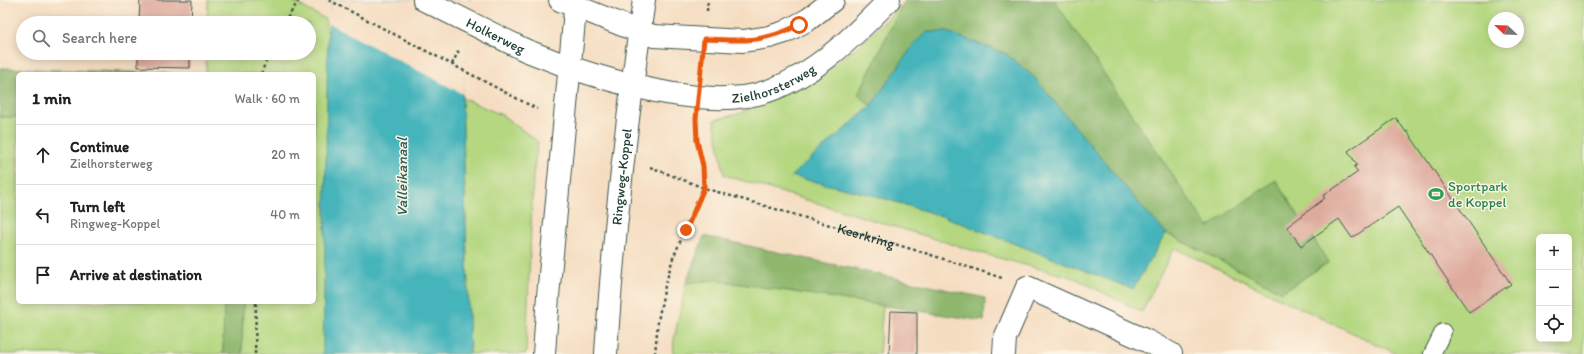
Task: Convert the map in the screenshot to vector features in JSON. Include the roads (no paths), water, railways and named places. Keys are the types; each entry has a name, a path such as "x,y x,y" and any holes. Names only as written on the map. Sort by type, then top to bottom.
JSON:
{"main road":[{"name":"Holkerweg","path":"424,0 525,50 569,67 632,86"},
{"name":"Ringweg-Koppel","path":"606,354 618,206 644,0"},
{"path":"544,354 569,67 570,2 640,32 654,36 742,41 769,37 784,32 809,19 833,0"},
{"name":"Zielhorsterweg","path":"632,86 698,97 738,98 768,91 784,85 806,73 829,56 889,0"},
{"path":"1004,354 1005,338 1027,287 1147,347 1171,354"}],"lane":[{"path":"1432,354 1442,332"}],"water":[{"name":"Valleikanaal","path":"332,0 472,0 462,98 470,354 323,354 328,34"},
{"path":"927,32 947,32 1006,54 1034,77 1141,206 1166,233 1133,289 945,217 876,196 791,176 871,106 915,43"}],"place":[{"name":"Sportpark de Koppel","path":"1436,194"}]}
